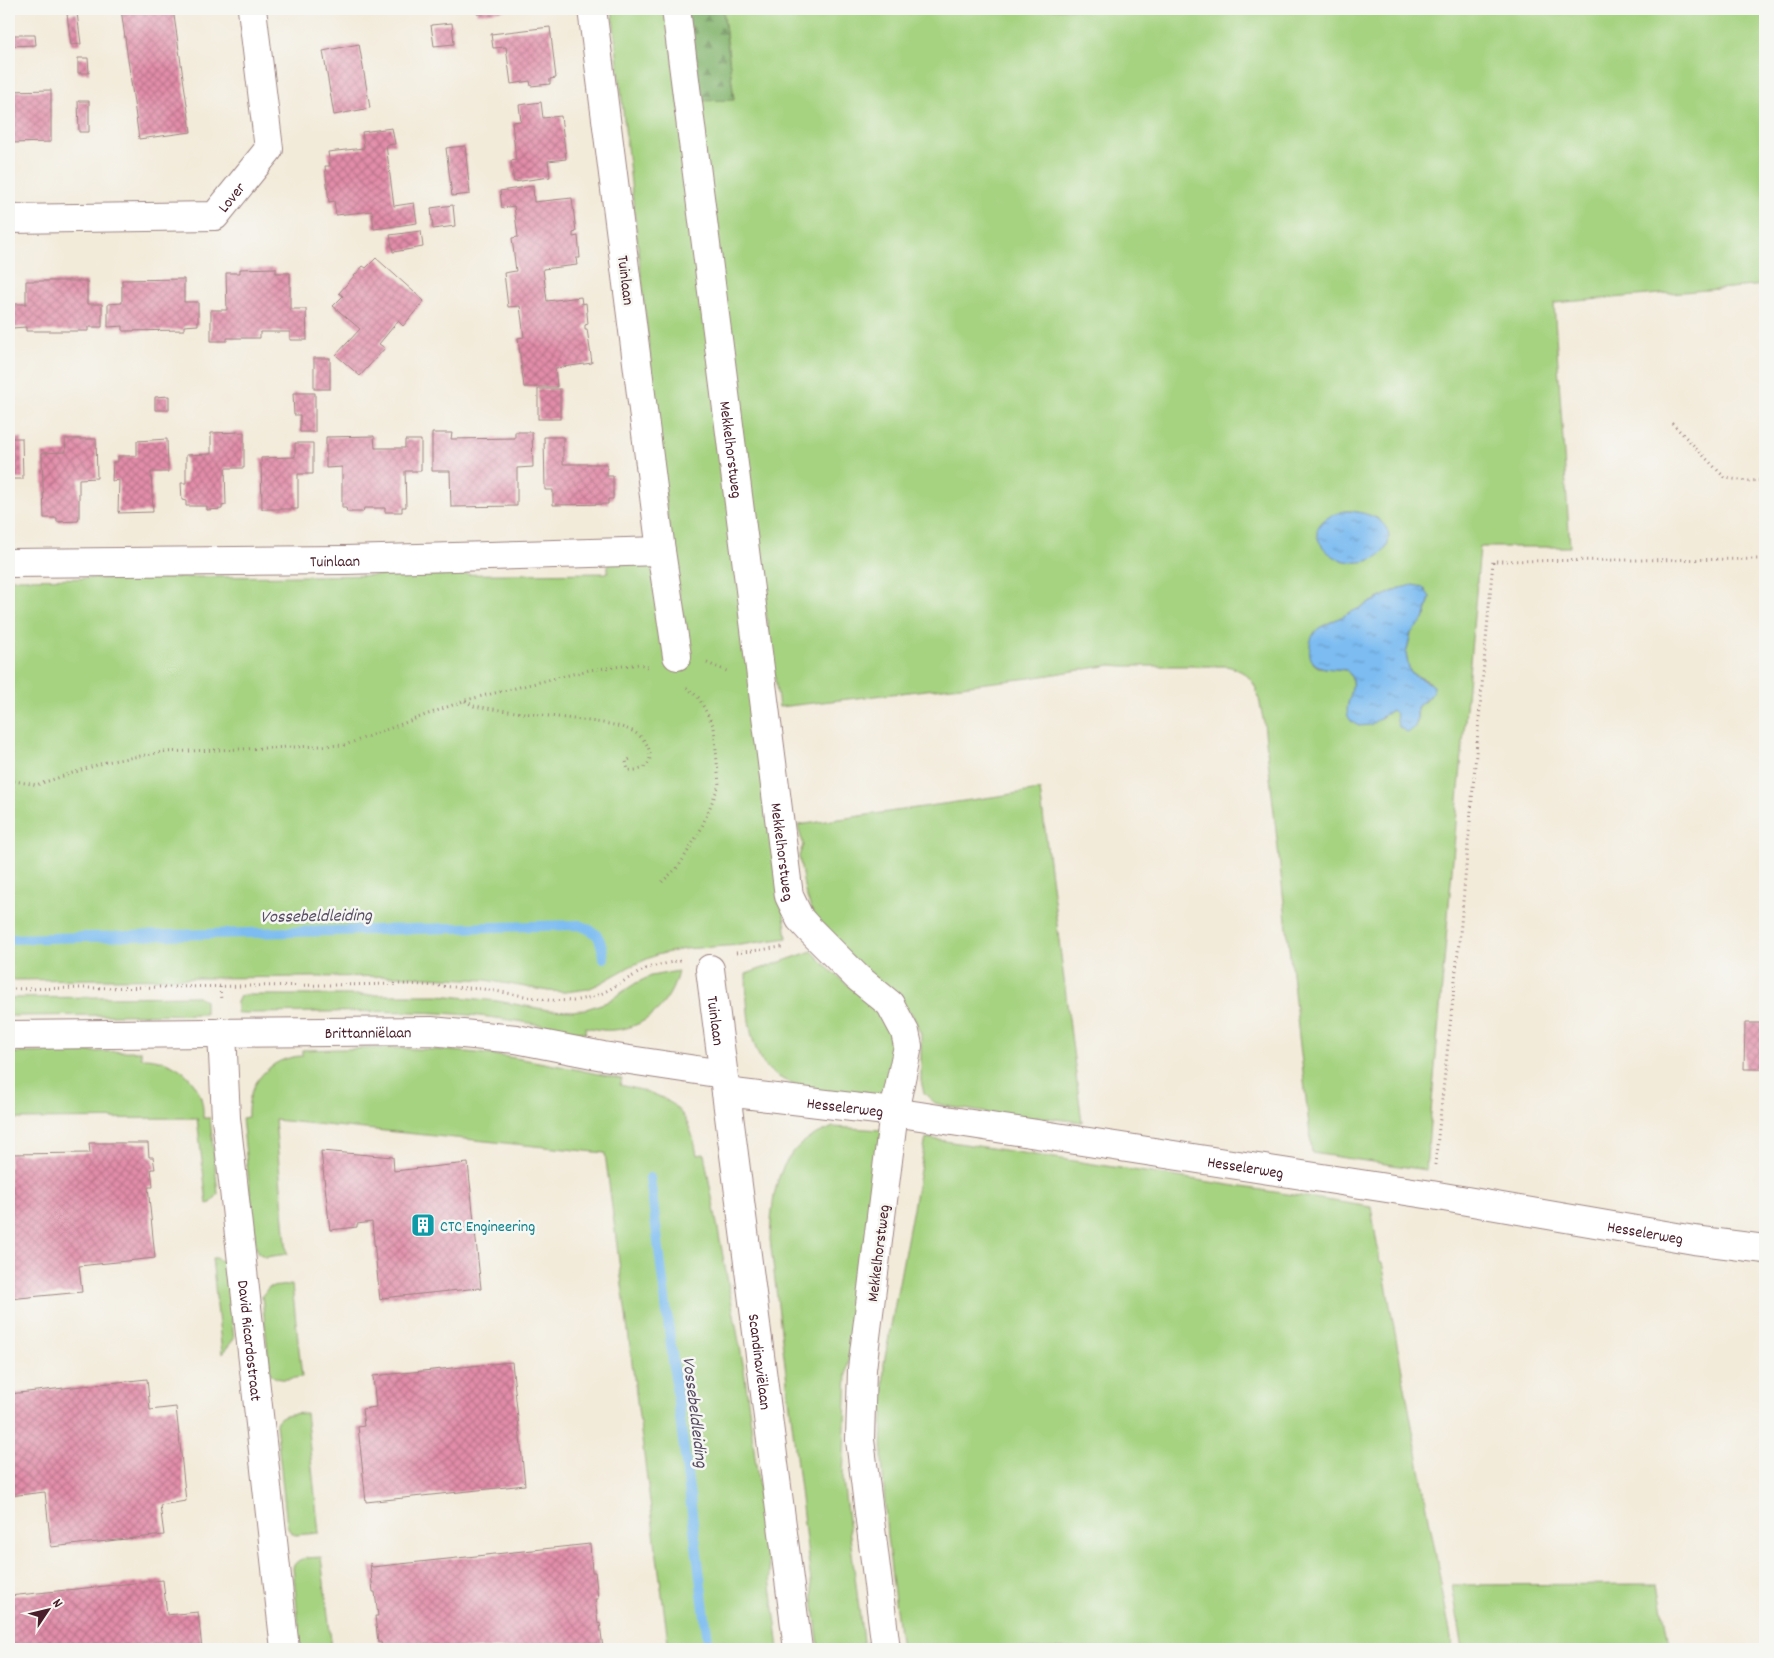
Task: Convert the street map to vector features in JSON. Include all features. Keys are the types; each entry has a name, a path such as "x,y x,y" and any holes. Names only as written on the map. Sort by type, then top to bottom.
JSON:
{"street":[{"name":"Lover","path":"9,219 215,216 269,149 252,9"},
{"name":"Tuinlaan","path":"592,9 661,551 676,652"},
{"name":"Mekkelhorstweg","path":"676,9 789,896 800,919 810,930 857,977 890,1004 905,1032 908,1046 894,1112 862,1368 860,1440 886,1649"},
{"name":"Tuinlaan","path":"9,563 346,560 661,551"},
{"name":"Tuinlaan","path":"720,962 725,1083"},
{"name":"Brittanniëlaan","path":"9,1035 431,1031 516,1040 603,1056 725,1083"},
{"name":"David Ricardostraat","path":"222,1032 227,1128 285,1649"},
{"name":"Hesselerweg","path":"725,1083 894,1112 1432,1195 1694,1240 1765,1249"},
{"name":"Scandinaviëlaan","path":"725,1083 798,1649"}],"path":[{"path":"1672,423 1725,478 1748,481 1765,480"},
{"path":"1432,1195 1461,924 1493,561 1765,559"},
{"path":"676,652 762,685"},
{"path":"9,780 36,785 106,762 163,752 345,745 464,701 590,670 640,664 650,668"},
{"path":"662,882 679,866 701,829 719,785 714,727 699,698 684,685"},
{"path":"464,701 474,706 605,723 630,730 644,738 650,750 649,759 644,768 636,771 628,770 626,761 632,758"},
{"path":"720,962 778,948 794,942 810,930"},
{"path":"9,989 408,984 476,988 548,1000 573,1001 583,1000 603,993 647,968 681,960"}],"green space":[{"path":"612,9 667,9 787,938 740,945 684,949 656,955 588,989 565,992 548,991 486,980 407,976 9,980 9,939 231,933 9,936 9,579 608,573 608,562 655,565 679,658 691,664 670,541"},
{"path":"683,9 723,9 734,100 695,101"},
{"path":"723,9 1765,9 1765,285 1554,303 1570,547 1480,547 1426,1170 1312,1153 1264,723 1255,687 1246,675 1227,666 1111,665 1030,678 779,707 695,101 734,99","holes":["1344,511 1352,511 1377,518 1389,535 1388,544 1384,551","1400,588 1430,597 1424,620 1411,633 1406,654 1411,673 1430,682 1430,697 1417,707 1417,723 1396,714 1392,710 1370,725 1347,708 1352,683 1350,674 1346,670 1318,667 1313,663 1319,628"]},
{"path":"1040,790 1082,1122 1038,1117 1030,1120 946,1106 935,1103 924,1093 921,1081 921,1034 912,1014 846,952 813,913 805,892 799,856 803,845 798,825"},
{"path":"812,951 884,1019 894,1036 899,1065 884,1094 846,1099 804,1089 778,1076 768,1069 761,1060 750,1029 746,974"},
{"path":"678,971 675,982 664,1003 647,1019 626,1028 614,1030 586,1027 585,1033 505,1019 457,1014 375,1011 237,1013 237,1002 240,996 243,995 439,995 497,1001 548,1010 573,1011 607,1002 636,983 651,976"},
{"path":"198,996 205,1001 205,1014 9,1016 9,998"},
{"path":"389,1048 495,1055 622,1079 620,1085 663,1098 681,1113 688,1124 697,1155 704,1154 744,1369 779,1649 669,1649 605,1153 275,1120 287,1254 266,1257 258,1253 242,1118 248,1117 248,1105 256,1084 270,1067 279,1061 302,1056 302,1050"},
{"path":"141,1051 141,1058 165,1062 186,1074 194,1083 199,1093 203,1105 203,1118 210,1118 218,1194 211,1203 207,1204 197,1118 9,1119 9,1053"},
{"path":"833,1127 882,1130 847,1371 843,1480 864,1649 819,1649 770,1239 777,1183 788,1159 808,1139"},
{"path":"926,1138 1371,1207 1453,1649 901,1649 887,1537 882,1460 884,1363"},
{"path":"212,1258 226,1263 234,1339 222,1354"},
{"path":"292,1285 302,1377 281,1379 270,1373 262,1296 269,1287"},
{"path":"306,1413 319,1533 295,1535 287,1525 276,1423 278,1419 285,1415"},
{"path":"321,1557 332,1649 301,1649 293,1567 301,1559"},
{"path":"1658,1584 1670,1649 1463,1649 1452,1585"}],"water":[{"path":"1344,511 1365,514 1380,521 1387,530 1389,540 1385,550 1376,558 1362,562 1345,561 1333,556 1323,547 1317,534 1318,528 1325,519"},
{"path":"1413,585 1423,587 1430,597 1424,620 1411,633 1406,654 1411,673 1433,685 1433,693 1417,707 1416,723 1410,731 1406,732 1398,726 1396,714 1392,710 1370,725 1359,726 1351,721 1348,714 1347,707 1352,684 1351,677 1346,670 1326,668 1315,664 1311,660 1310,645 1312,638 1319,628 1400,588"}],"building":[{"path":"121,9 173,9 191,132 139,139"},
{"path":"476,9 505,9 505,10 477,14"},
{"path":"77,13 81,44 71,45 67,14"},
{"path":"452,23 454,44 434,46 431,25"},
{"path":"550,27 556,78 550,79 550,84 531,86 530,81 511,84 506,47 493,48 491,34"},
{"path":"9,35 35,35 36,45 9,46"},
{"path":"359,44 370,108 334,115 323,51"},
{"path":"78,58 88,58 89,73 78,73"},
{"path":"51,90 51,142 9,143 9,91"},
{"path":"78,101 89,101 89,132 79,132"},
{"path":"541,102 543,118 561,116 566,159 548,161 550,177 514,182 511,161 516,160 512,122 521,121 519,105"},
{"path":"392,128 395,144 386,145 394,206 414,203 417,223 374,229 372,211 336,215 334,201 329,202 325,166 330,166 328,152 364,148 362,132"},
{"path":"465,146 470,194 452,196 446,148"},
{"path":"533,186 534,202 572,198 576,232 573,233 573,237 578,236 580,258 576,258 577,265 543,269 547,301 581,297 582,304 586,303 588,324 585,325 585,329 587,329 592,363 555,368 557,387 524,387 518,338 524,337 520,306 508,307 504,273 516,271 512,238 518,237 514,206 502,208 500,191"},
{"path":"453,205 455,226 433,229 431,208"},
{"path":"421,231 423,247 393,252 390,235"},
{"path":"376,258 424,301 403,326 398,321 379,344 385,348 360,376 336,355 360,329 333,306 343,296 339,293 363,266 366,268"},
{"path":"276,268 276,273 290,273 290,309 306,309 307,340 290,340 290,332 260,332 260,338 227,338 227,341 211,341 211,310 227,310 226,273 240,273 240,269"},
{"path":"184,279 184,302 198,302 198,325 184,326 184,330 123,331 123,326 108,327 108,304 122,303 122,280"},
{"path":"26,281 87,281 87,304 102,304 102,327 88,327 88,331 26,331 26,327 12,328 12,304 26,304"},
{"path":"314,358 330,358 330,389 314,389"},
{"path":"538,389 560,389 560,419 538,419"},
{"path":"293,393 315,393 315,432 300,432 300,415 294,415"},
{"path":"169,396 169,410 155,410 155,397"},
{"path":"244,432 244,468 225,468 226,505 222,506 222,509 207,510 207,506 186,506 186,501 182,500 181,483 186,483 186,455 211,454 211,433"},
{"path":"515,432 532,432 533,467 517,468 517,506 451,507 450,471 432,471 432,433 452,433 451,439 515,438"},
{"path":"374,436 375,448 405,448 405,440 421,440 421,471 405,471 406,507 402,507 402,512 385,512 385,508 364,508 363,512 347,512 346,508 342,508 342,467 326,468 326,437"},
{"path":"544,437 563,437 563,464 607,464 607,476 613,476 613,499 608,499 608,504 553,505 553,490 545,490"},
{"path":"9,438 22,438 23,479 9,479"},
{"path":"65,439 96,439 97,478 79,479 78,521 57,522 57,518 44,518 42,453 66,452"},
{"path":"167,439 168,472 151,472 153,512 118,513 120,511 118,512 119,480 112,481 113,462 118,462 118,456 137,456 137,441"},
{"path":"295,443 313,443 313,474 298,474 298,509 262,509 261,458 295,457"},
{"path":"1745,1023 1765,1023 1765,1069 1744,1069"},
{"path":"89,1143 148,1143 149,1157 153,1157 155,1169 151,1169 153,1187 148,1187 155,1258 79,1266 82,1292 9,1299 9,1154 90,1153"},
{"name":"CTC Engineering","path":"321,1151 393,1157 394,1171 468,1163 481,1289 382,1298 380,1300 372,1222 357,1224 357,1227 330,1230"},
{"path":"512,1362 525,1485 366,1502 358,1427 364,1426 362,1409 376,1407 373,1376"},
{"path":"147,1379 150,1410 176,1407 186,1501 160,1505 164,1535 51,1547 45,1492 9,1496 9,1394"},
{"path":"590,1544 592,1572 595,1572 598,1599 595,1599 598,1624 600,1623 603,1649 382,1649 381,1642 378,1642 375,1616 378,1616 370,1563 372,1567"},
{"path":"163,1580 167,1615 198,1612 202,1649 9,1649 9,1596"}],"waterway":[{"name":"Vossebeldleiding","path":"9,939 579,925 595,933 600,940 604,958"},
{"name":"Vossebeldleiding","path":"650,1178 709,1649"}],"place":[{"name":"CTC Engineering","path":"423,1225"}]}
